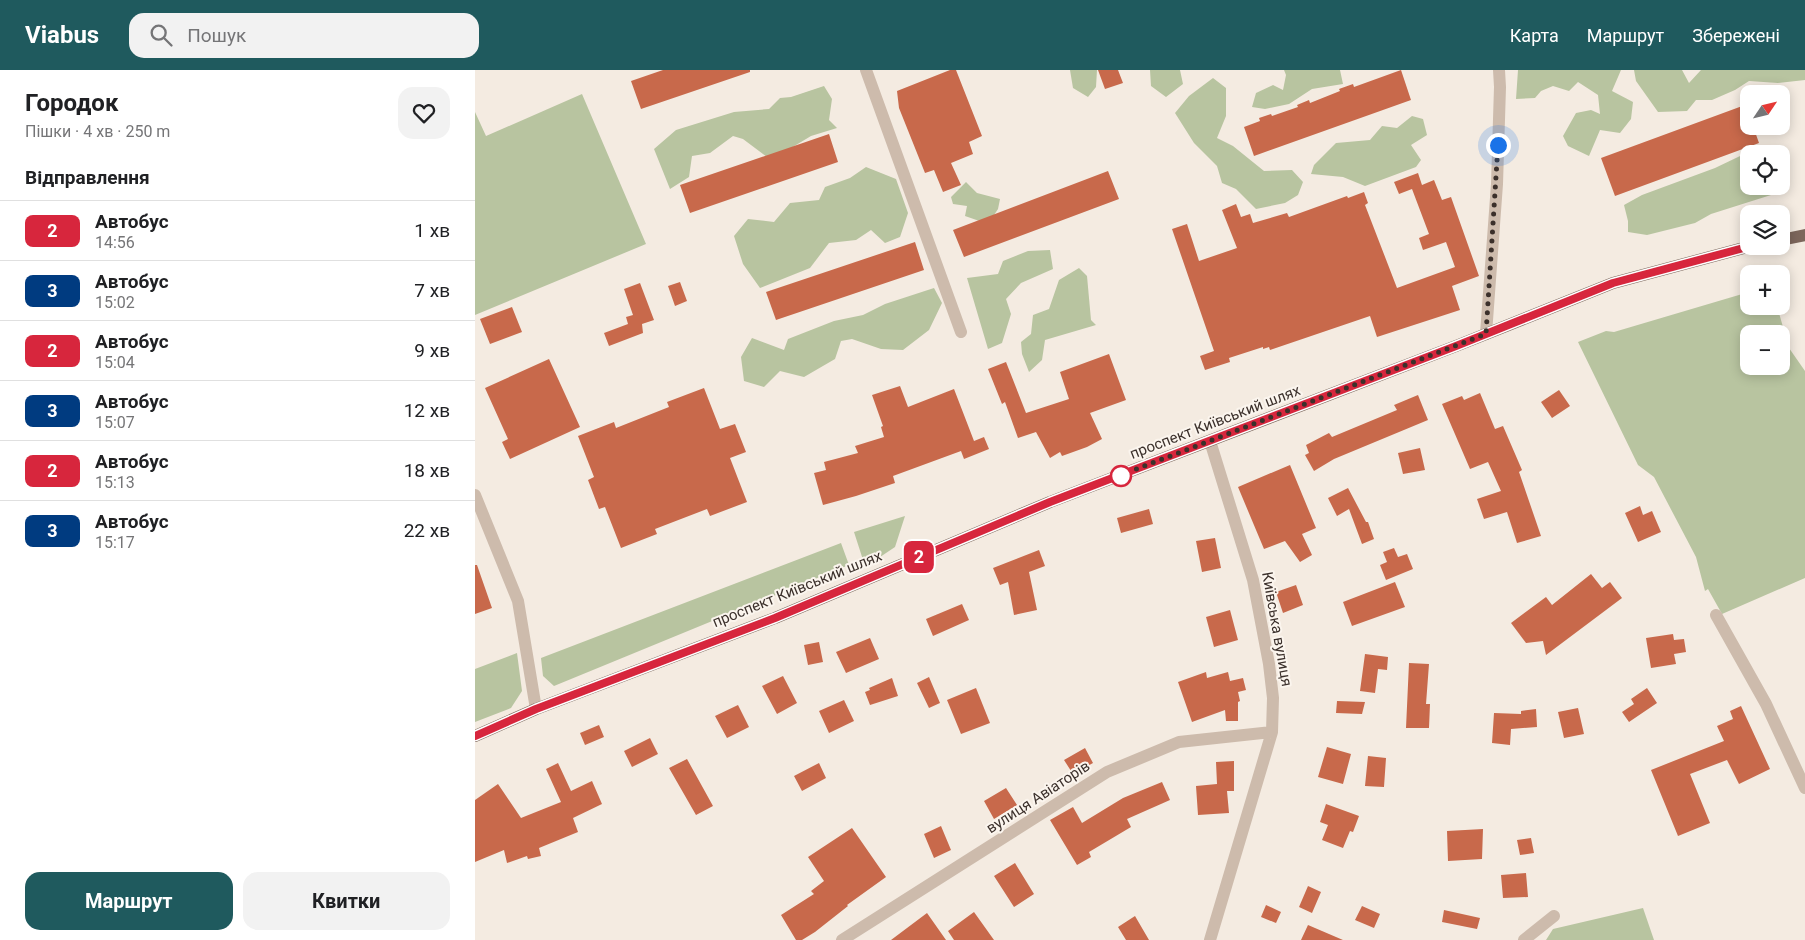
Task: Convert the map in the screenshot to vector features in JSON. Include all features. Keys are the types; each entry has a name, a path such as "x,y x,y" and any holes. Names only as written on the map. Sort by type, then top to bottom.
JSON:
{"main road":[{"path":"1790,238 1805,235"},
{"name":"проспект Київський шлях","path":"475,736 536,709 775,618 1050,502 1613,283 1740,249"}],"street":[{"path":"867,70 961,332"},
{"path":"1486,334 1497,184 1499,70"},
{"name":"Київська вулиця","path":"1210,441 1253,580 1269,664 1273,698 1272,732 1210,940"},
{"path":"475,495 519,601 536,709"},
{"path":"1716,614 1766,704 1805,788"},
{"name":"вулиця Авіаторів","path":"842,940 1107,772 1179,742 1272,732"},
{"path":"1524,940 1554,916"}],"green space":[{"path":"1070,70 1097,70 1096,87 1088,97 1073,88"},
{"path":"1150,70 1180,70 1183,84 1166,97 1151,86"},
{"path":"1284,70 1340,70 1343,84 1312,89 1289,104 1265,109 1252,107 1256,93 1273,85 1283,90 1286,75"},
{"path":"1518,70 1621,70 1612,91 1633,102 1631,119 1620,133 1600,130 1589,156 1568,146 1563,136 1576,113 1591,110 1600,114 1598,95 1578,82 1569,91 1553,86 1541,91 1535,98 1516,99"},
{"path":"1634,70 1682,70 1689,83 1701,70 1805,70 1805,80 1778,83 1749,81 1740,85 1735,90 1712,100 1696,100 1687,111 1658,112 1636,81"},
{"path":"1213,78 1226,88 1226,116 1217,138 1233,146 1264,171 1292,170 1303,182 1298,195 1285,203 1256,209 1236,189 1222,183 1217,166 1194,143 1175,113 1189,96"},
{"path":"824,86 832,99 829,120 837,128 811,136 771,160 743,139 733,136 710,153 692,156 689,177 670,189 654,149 676,130 734,112 769,109 780,98 791,97"},
{"path":"582,94 646,244 475,315 475,112 486,136"},
{"path":"1412,116 1423,119 1427,135 1411,145 1421,160 1416,167 1365,186 1343,177 1311,174 1314,165 1336,143 1370,140 1382,126 1397,128"},
{"path":"1740,156 1740,195 1771,195 1711,214 1695,223 1647,235 1628,232 1628,221 1624,205 1642,195 1715,168"},
{"path":"866,167 896,179 908,213 900,237 885,243 871,230 856,240 829,243 810,268 760,288 743,264 734,236 748,219 774,222 790,203 819,200 825,187 850,178"},
{"path":"966,182 977,193 1000,199 998,209 988,224 965,216 967,206 953,204 951,197"},
{"path":"1050,250 1053,269 1021,283 1006,299 1011,314 1002,343 988,349 967,278 998,274 1003,261 1028,251"},
{"path":"1079,268 1087,276 1091,320 1096,325 1045,340 1042,360 1029,372 1022,354 1021,342 1031,334 1033,315 1049,309 1059,280"},
{"path":"934,288 942,303 929,330 903,350 881,349 852,339 841,341 835,359 804,377 780,371 764,387 744,381 741,357 752,338 784,350 788,339 834,321 863,315 885,304"},
{"path":"1740,295 1740,315 1780,315 1782,325 1740,325 1740,375 1790,375 1790,349 1805,371 1805,578 1722,614 1708,589 1705,591 1696,557 1654,477 1638,465 1578,342 1606,331 1614,332"},
{"path":"905,516 895,547 877,559 864,563 854,532"},
{"path":"841,543 849,565 554,686 543,676 541,658"},
{"path":"517,653 522,691 511,708 475,722 475,669"},
{"path":"1643,908 1654,940 1546,940 1553,929"}],"building":[{"path":"663,70 750,70 750,72 641,109 631,81"},
{"path":"950,70 956,70 982,136 969,142 973,154 951,163 961,185 943,192 934,170 925,173 899,108 897,91"},
{"path":"1098,70 1118,70 1123,83 1105,89"},
{"path":"1401,70 1411,100 1254,156 1244,127 1260,121 1259,118 1271,114 1272,116 1298,107 1297,105 1309,100 1310,103 1353,84 1354,87"},
{"path":"1740,107 1740,135 1756,135 1759,143 1740,145 1740,150 1615,196 1601,158"},
{"path":"829,134 838,162 690,213 680,185"},
{"path":"1108,171 1119,199 964,257 953,230"},
{"path":"1418,173 1422,185 1434,180 1442,200 1451,197 1479,276 1452,286 1460,310 1377,337 1370,316 1270,350 1269,347 1263,349 1263,347 1229,358 1230,362 1205,370 1200,356 1214,351 1172,229 1187,224 1199,261 1237,248 1222,210 1236,204 1241,217 1250,214 1253,223 1287,213 1289,217 1347,196 1348,198 1364,192 1368,203 1365,205 1397,288 1455,267 1446,242 1423,250 1419,238 1429,234 1412,189 1399,194 1394,182"},
{"path":"915,242 924,270 776,320 766,292"},
{"path":"680,282 687,301 675,306 668,286"},
{"path":"640,283 654,320 642,324 643,333 609,346 604,333 628,324 626,317 633,315 624,289"},
{"path":"512,307 522,332 490,344 480,319"},
{"path":"1109,354 1126,400 1090,413 1102,439 1087,447 1062,456 1060,452 1050,458 1036,432 1018,438 1005,402 1002,404 988,369 1006,362 1026,413 1069,399 1060,372"},
{"path":"549,359 580,427 510,459 502,442 508,439 485,388"},
{"path":"900,386 908,407 954,389 974,441 984,437 989,449 964,459 961,451 893,476 895,483 823,505 814,473 826,470 824,462 858,453 855,446 884,437 881,427 883,426 872,395"},
{"path":"704,388 720,429 735,424 746,452 730,458 747,502 710,516 707,509 655,529 657,534 621,548 605,507 599,509 588,480 594,477 578,436 614,422 616,428 669,407 667,402"},
{"path":"1559,390 1570,406 1552,418 1541,402"},
{"path":"1480,393 1495,429 1503,426 1522,470 1519,472 1541,536 1517,543 1507,512 1484,519 1477,499 1501,491 1488,462 1470,469 1442,404 1462,396 1464,400"},
{"path":"1418,395 1428,420 1334,459 1314,471 1305,455 1309,453 1306,445 1329,433 1332,437 1397,410 1394,405"},
{"path":"1420,448 1425,470 1403,474 1398,453"},
{"path":"1290,465 1316,528 1302,534 1312,555 1300,562 1285,541 1264,549 1238,487"},
{"path":"1348,488 1366,522 1368,522 1374,539 1362,544 1349,509 1337,516 1328,498"},
{"path":"1640,506 1643,515 1652,511 1661,532 1638,542 1625,513"},
{"path":"1149,509 1153,524 1121,533 1117,518"},
{"path":"1215,538 1221,568 1202,572 1196,541"},
{"path":"1394,548 1398,557 1407,554 1413,569 1386,580 1380,565 1387,562 1383,552"},
{"path":"1039,550 1045,566 1029,572 1037,610 1014,615 1008,582 1000,585 993,568"},
{"path":"475,565 477,565 492,608 475,614"},
{"path":"1591,574 1602,588 1610,582 1622,598 1546,655 1543,641 1526,643 1511,623 1546,597 1552,605"},
{"path":"1395,582 1405,607 1352,626 1343,602"},
{"path":"1296,585 1303,605 1283,613 1276,592"},
{"path":"962,604 969,620 933,636 926,619"},
{"path":"1230,610 1238,640 1214,647 1206,617"},
{"path":"1673,634 1674,640 1684,639 1686,652 1674,654 1676,664 1651,668 1646,638"},
{"path":"870,638 879,659 846,673 836,652"},
{"path":"819,642 823,662 808,665 804,645"},
{"path":"1365,654 1388,657 1387,670 1378,669 1375,693 1360,691"},
{"path":"1409,663 1429,664 1426,704 1430,704 1429,728 1406,728"},
{"path":"1206,672 1207,678 1228,672 1230,681 1243,678 1246,690 1238,692 1240,701 1238,702 1238,721 1226,721 1225,710 1192,722 1178,682"},
{"path":"783,676 797,703 777,714 762,686"},
{"path":"929,677 940,703 929,708 917,683"},
{"path":"892,678 898,696 870,705 865,692 870,690 869,688"},
{"path":"976,688 990,723 961,734 947,700"},
{"path":"1647,688 1657,703 1629,722 1622,712 1634,704 1631,699"},
{"path":"844,700 854,721 829,733 819,711"},
{"path":"1337,701 1365,702 1362,714 1336,713"},
{"path":"738,705 749,727 727,738 715,716"},
{"path":"1741,706 1770,769 1739,784 1727,760 1690,774 1710,823 1678,836 1651,770 1724,741 1717,726 1733,719 1730,711"},
{"path":"1578,708 1584,734 1564,738 1558,712"},
{"path":"1536,709 1537,727 1511,729 1510,745 1492,743 1494,713 1521,714 1521,711"},
{"path":"599,725 604,737 585,745 580,733"},
{"path":"650,738 658,754 632,767 624,751"},
{"path":"1327,747 1351,754 1343,784 1318,777"},
{"path":"1085,748 1093,763 1073,774 1064,760"},
{"path":"1368,756 1386,758 1384,787 1365,786"},
{"path":"687,759 713,806 696,815 669,768"},
{"path":"1234,761 1234,791 1227,791 1229,813 1198,815 1196,786 1217,784 1216,762"},
{"path":"558,763 571,791 592,781 602,804 573,818 578,832 539,848 541,856 528,859 527,856 507,863 504,850 475,862 475,800 498,784 521,818 561,802 546,769"},
{"path":"819,763 826,778 802,791 794,776"},
{"path":"1162,782 1170,800 1127,819 1131,827 1089,852 1091,857 1077,865 1050,820 1073,807 1082,823 1123,798"},
{"path":"1006,788 1017,805 994,819 984,801"},
{"path":"1326,804 1359,816 1353,832 1350,831 1343,848 1322,840 1328,825 1320,822"},
{"path":"941,826 951,850 934,858 924,834"},
{"path":"852,828 886,877 847,905 815,932 802,940 796,940 781,915 814,894 811,891 824,881 808,857"},
{"path":"1483,829 1482,859 1448,861 1447,831"},
{"path":"1531,838 1534,853 1520,855 1517,840"},
{"path":"1015,863 1034,894 1014,907 994,876"},
{"path":"1526,873 1528,897 1503,898 1501,875"},
{"path":"1308,886 1321,892 1312,913 1299,907"},
{"path":"1266,905 1281,912 1276,923 1261,917"},
{"path":"1362,906 1380,914 1374,928 1355,920"},
{"path":"1444,910 1480,918 1477,929 1442,922"},
{"path":"974,912 994,940 954,940 948,931"},
{"path":"927,913 946,940 891,940"},
{"path":"1135,916 1149,940 1126,940 1118,927"},
{"path":"1308,925 1343,940 1301,940"}],"bus line":[{"name":"2","path":"475,736 536,709 775,618 1050,502 1456,346 1613,283 1740,249"}],"route":[{"path":"1121,476 1116,477 1486,334 1498,145"}]}
